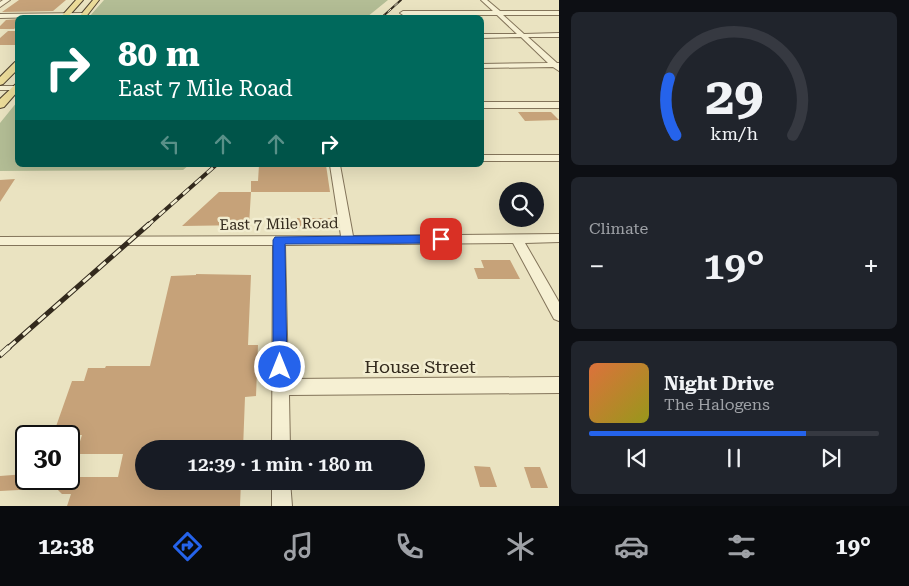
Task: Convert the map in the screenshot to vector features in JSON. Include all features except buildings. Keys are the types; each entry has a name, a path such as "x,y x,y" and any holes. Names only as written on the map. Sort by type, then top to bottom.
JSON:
{"main road":[{"path":"65,15 80,0"},
{"path":"83,15 96,0"},
{"path":"0,82 15,67"},
{"path":"0,105 15,88"}],"street":[{"path":"0,5 6,0"},
{"path":"484,0 558,67"},
{"path":"403,13 559,12"},
{"path":"0,16 15,16"},
{"path":"484,36 559,35"},
{"path":"484,66 558,67"},
{"path":"0,88 15,87"},
{"path":"484,105 559,105"},
{"path":"484,158 559,158"},
{"path":"336,167 348,239"},
{"path":"516,238 559,315"},
{"name":"East 7 Mile Road","path":"0,241 172,242 559,238"},
{"path":"279,240 281,440"},
{"name":"House Street","path":"280,387 559,385"},
{"path":"281,490 282,506"}],"green space":[{"path":"104,0 388,0 369,15 91,15"},
{"path":"15,104 15,167 187,167 183,170 0,171 0,123"}],"railway":[{"path":"384,15 401,0"},
{"path":"147,226 214,167"},
{"path":"8,348 149,224"},
{"path":"0,355 9,347"}],"route":[{"path":"280,367 279,240 441,239"}]}
